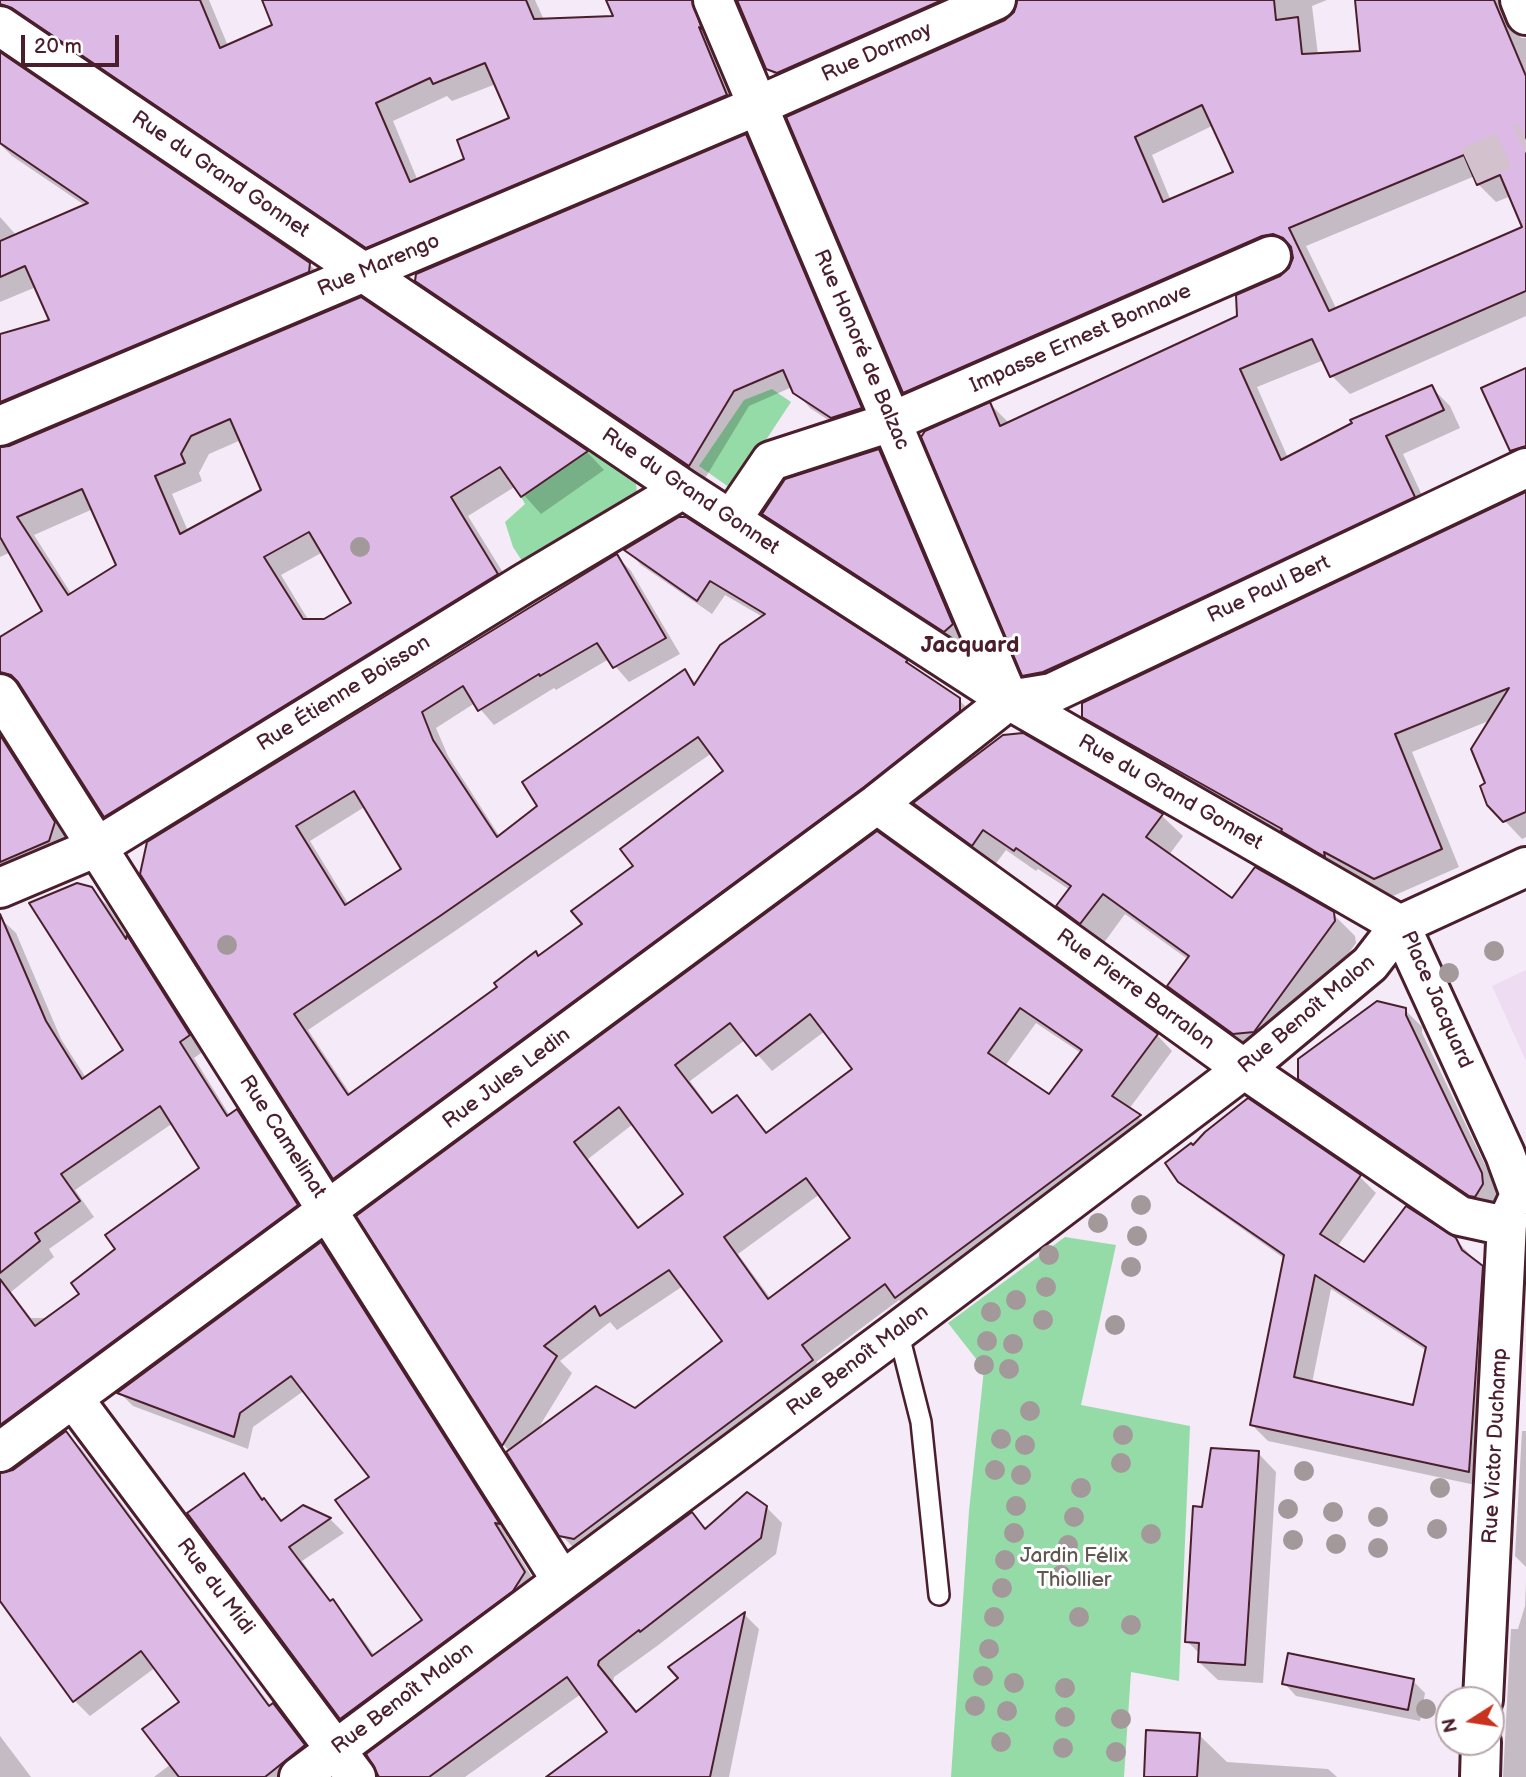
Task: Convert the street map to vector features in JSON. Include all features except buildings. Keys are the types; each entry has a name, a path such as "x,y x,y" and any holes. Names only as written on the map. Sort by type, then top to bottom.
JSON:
{"street":[{"name":"Rue Honoré de Balzac","path":"713,0 1009,700"},
{"name":"Rue Dormoy","path":"757,106 996,0"},
{"path":"1520,0 1526,15"},
{"name":"Rue du Grand Gonnet","path":"0,26 683,489 1009,700 1400,925"},
{"name":"Rue Marengo","path":"0,426 757,106"},
{"name":"Impasse Ernest Bonnave","path":"731,520 771,461 891,422 1271,256"},
{"name":"Rue Paul Bert","path":"1009,700 1052,693 1526,468"},
{"name":"Rue Étienne Boisson","path":"0,888 97,847 525,583 683,489"},
{"name":"Rue Camelinat","path":"0,694 562,1581"},
{"name":"Rue Jules Ledin","path":"0,1452 877,804 1009,700"},
{"name":"Rue Pierre Barralon","path":"877,804 1244,1069 1460,1216 1492,1223 1518,1204"},
{"name":"Place Jacquard","path":"1518,1204 1506,1154 1400,925 1526,866"},
{"name":"Rue Benoît Malon","path":"299,1777 346,1763 562,1581 1244,1069 1370,964 1400,925"},
{"name":"Rue Victor Duchamp","path":"1484,1686 1518,1204"},
{"name":"Rue du Midi","path":"73,1398 346,1763"},
{"path":"1480,1777 1481,1756"}],"lane":[{"path":"898,1331 921,1422 939,1595"}],"shaded area":[{"path":"1526,970 1526,1061 1492,986"}],"green space":[{"path":"772,389 791,402 733,490 699,466 744,400"},
{"path":"590,449 636,482 637,495 524,564 513,547 505,522 525,504 521,497"},
{"name":"Jardin Félix Thiollier","path":"1065,1237 1116,1245 1081,1405 1190,1426 1179,1681 1131,1672 1124,1777 951,1777 969,1511 984,1369 948,1323"}],"tunnel":[{"path":"1469,166 1526,140"}],"district":[{"name":"Jacquard","path":"970,646"}]}
